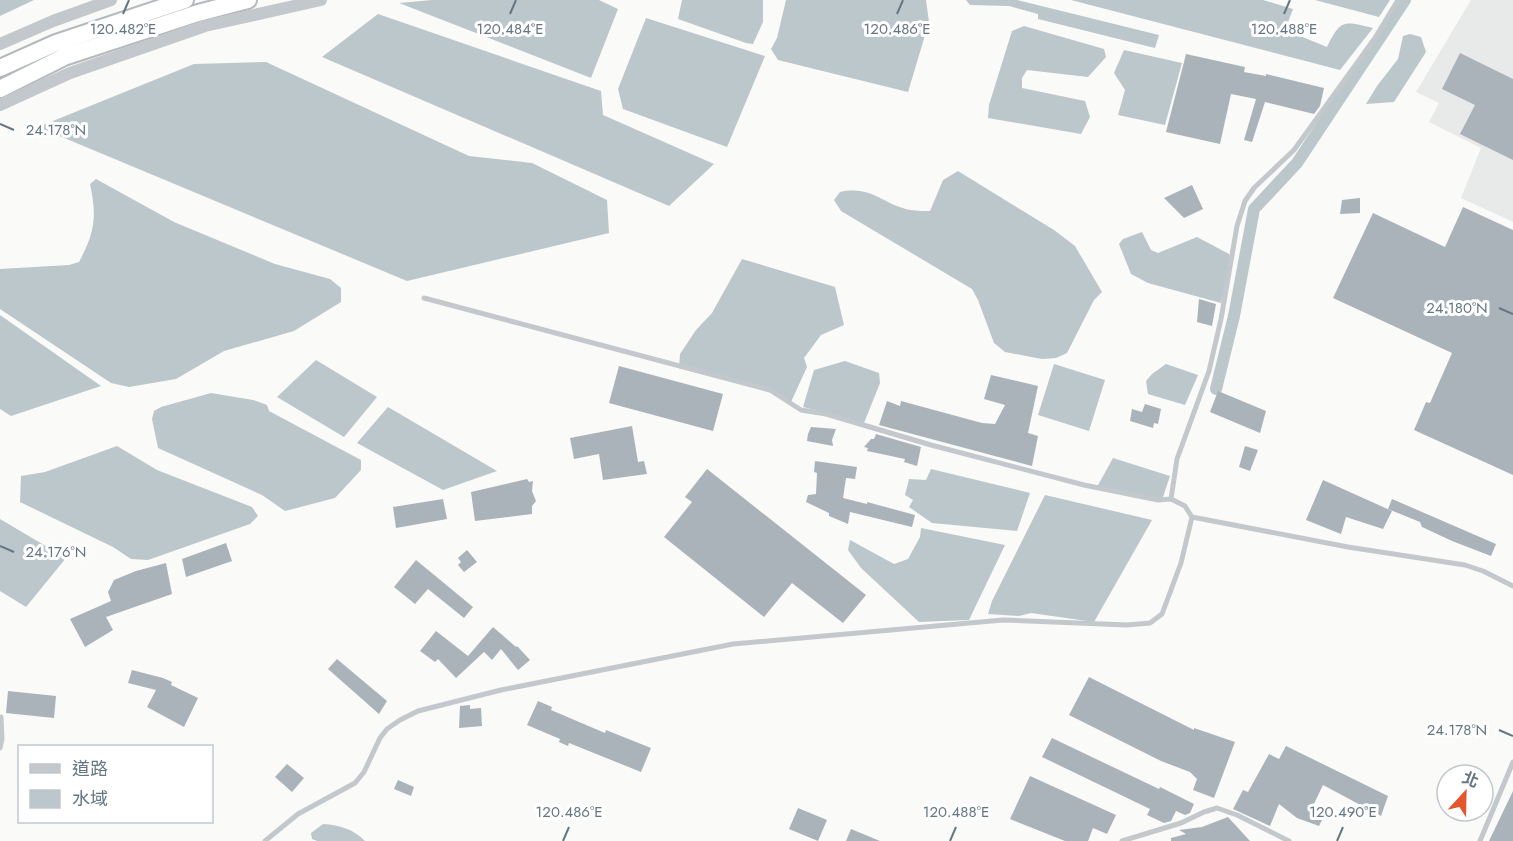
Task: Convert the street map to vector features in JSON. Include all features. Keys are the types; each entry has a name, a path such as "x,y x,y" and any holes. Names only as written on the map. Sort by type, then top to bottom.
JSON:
{"highway":[{"path":"0,68 56,43 184,0"},
{"path":"0,88 64,57 198,13 248,0"}],"street":[{"path":"0,44 53,21 111,0"},
{"path":"0,105 70,73 205,26 321,0"}],"lane":[{"path":"1172,499 1178,459 1209,371 1245,201 1254,188 1294,150 1375,38 1398,0"},
{"path":"265,841 298,814 355,783 364,772 380,738 387,729 418,711 491,693 733,644 1003,620 1150,623 1162,614 1181,563 1192,517 1185,506 1172,499 1158,500 1084,485 931,445 826,414 801,410 770,390 424,298"},
{"path":"1192,517 1326,543 1466,565 1513,586"},
{"path":"0,748 1,717"},
{"path":"1480,841 1513,762"},
{"path":"1122,841 1181,823 1217,808 1237,815 1289,841"}],"shaded area":[{"path":"1471,0 1513,0 1513,222 1461,198 1481,148 1429,122 1439,103 1416,92"}],"water":[{"path":"0,0 34,0 0,16"},
{"path":"432,0 599,0 618,9 591,78 399,3"},
{"path":"682,0 763,0 763,22 753,44 746,43 678,19"},
{"path":"786,0 926,0 929,22 908,92 778,60 771,49 777,38"},
{"path":"966,0 1017,0 1159,35 1155,48 1038,19 1038,14 1009,6 970,5"},
{"path":"1071,0 1263,0 1293,9 1287,25 1295,34 1327,47 1336,31 1344,24 1373,28 1340,70"},
{"path":"1315,0 1390,0 1379,17"},
{"path":"378,14 601,91 603,115 714,164 669,206 322,57"},
{"path":"646,18 765,56 727,147 623,109 618,89"},
{"path":"1024,26 1104,49 1106,57 1088,77 1027,70 1022,78 1022,88 1085,101 1090,117 1081,134 988,118 989,105 1012,31"},
{"path":"1410,34 1421,37 1426,52 1394,102 1366,104 1398,59 1403,36"},
{"path":"1124,50 1182,63 1165,125 1118,115 1125,90 1114,73"},
{"path":"266,62 469,156 532,163 607,200 609,233 407,281 38,127 194,64"},
{"path":"958,171 1054,230 1075,246 1102,292 1094,300 1067,353 1056,358 1042,359 1005,352 994,343 972,289 841,211 834,200 840,192 861,191 902,208 930,211 943,180"},
{"path":"96,179 174,222 275,264 330,279 341,288 341,302 294,331 224,351 176,379 129,387 111,383 0,309 0,269 69,265 79,262 93,224 90,184"},
{"path":"1142,232 1151,250 1158,253 1197,237 1229,254 1231,263 1221,303 1148,283 1131,274 1119,244 1123,239"},
{"path":"742,259 835,287 844,325 821,335 804,358 807,367 791,402 778,394 679,368 680,354 696,330 712,313"},
{"path":"0,315 101,386 11,416 0,409"},
{"path":"316,360 377,397 344,437 277,397"},
{"path":"845,361 879,373 880,383 864,423 803,407 814,370"},
{"path":"1054,364 1105,380 1089,431 1038,415"},
{"path":"1166,364 1198,375 1185,405 1148,394 1146,381"},
{"path":"211,393 253,400 267,405 269,411 361,460 361,470 335,498 285,511 262,495 158,448 152,419 154,411"},
{"path":"388,407 497,471 443,490 357,443"},
{"path":"117,446 157,470 252,507 258,516 250,524 148,560 131,559 113,547 20,502 21,476 45,472"},
{"path":"1113,458 1170,476 1162,500 1097,487"},
{"path":"931,469 1030,493 1017,531 932,523 909,507 913,500 905,495 909,479 926,480"},
{"path":"1045,495 1152,520 1094,622 1031,613 1019,616 988,614 992,601"},
{"path":"0,519 66,558 26,607 0,591"},
{"path":"921,528 1005,545 969,620 919,622 861,568 848,550 850,540 894,564 908,559 920,537"},
{"path":"323,824 346,828 365,841 317,841 312,839 311,833"}],"building":[{"path":"1460,53 1513,79 1513,160 1460,134 1475,105 1442,89"},
{"path":"1186,54 1245,67 1244,72 1266,76 1266,74 1324,88 1320,106 1314,114 1265,102 1252,142 1244,140 1256,99 1231,94 1220,144 1166,132"},
{"path":"1192,185 1203,209 1184,218 1164,198"},
{"path":"1360,198 1360,213 1340,214 1342,200"},
{"path":"1463,207 1513,230 1513,475 1414,430 1426,402 1430,403 1452,353 1333,298 1373,213 1445,247"},
{"path":"1199,299 1216,304 1212,326 1197,322"},
{"path":"619,366 723,394 713,431 609,403"},
{"path":"991,375 1038,386 1028,433 1038,436 1032,466 879,425 887,401 900,406 901,401 982,423 995,424 1005,405 984,399"},
{"path":"1218,391 1266,411 1260,433 1210,412"},
{"path":"1145,404 1161,409 1158,424 1154,423 1153,428 1130,421 1132,409 1142,412"},
{"path":"632,426 638,462 644,461 647,474 603,480 599,454 574,459 570,438"},
{"path":"811,427 836,429 832,440 833,446 807,441"},
{"path":"876,434 921,447 917,466 904,462 905,459 867,451 868,448 864,447 871,439 874,439"},
{"path":"1245,446 1258,450 1250,471 1239,467"},
{"path":"815,461 857,467 855,479 846,478 843,498 915,515 912,527 850,512 848,524 806,502 808,495 816,494"},
{"path":"707,469 866,595 843,623 792,583 764,617 664,537 692,502 685,497"},
{"path":"527,479 529,482 533,481 532,491 536,501 532,506 532,514 475,521 471,492"},
{"path":"1323,480 1392,511 1383,529 1346,517 1341,534 1306,520"},
{"path":"443,499 447,519 396,528 393,507"},
{"path":"1392,499 1496,544 1491,556 1452,541 1422,527 1420,522 1388,509"},
{"path":"226,543 232,561 186,577 182,559"},
{"path":"467,550 477,562 464,572 458,565 461,562 458,558"},
{"path":"416,560 473,607 464,618 428,589 415,604 394,587"},
{"path":"166,563 172,594 106,617 113,630 85,647 70,619 111,601 108,592 114,580"},
{"path":"493,627 530,660 518,670 501,649 492,660 484,652 456,678 438,659 435,662 420,651 436,631 468,656"},
{"path":"337,659 387,701 379,714 328,669"},
{"path":"132,670 163,678 172,682 171,685 198,698 184,727 147,707 156,690 128,683"},
{"path":"1089,677 1194,730 1194,728 1235,742 1214,798 1193,790 1197,779 1190,772 1161,761 1069,715"},
{"path":"8,691 56,696 54,718 6,713"},
{"path":"538,701 552,707 551,710 605,733 606,730 651,748 641,772 569,743 568,746 559,742 560,739 527,725"},
{"path":"470,705 470,709 481,708 482,726 459,728 460,706"},
{"path":"1052,738 1194,804 1190,813 1185,815 1176,811 1171,821 1164,823 1147,815 1150,809 1042,757"},
{"path":"1286,746 1388,796 1381,816 1323,785 1312,808 1325,814 1319,826 1297,818 1279,804 1270,826 1233,809 1243,790 1248,792 1269,754 1279,759"},
{"path":"287,764 304,778 292,792 275,777"},
{"path":"1030,776 1116,815 1107,834 1093,828 1088,841 1065,841 1010,819"},
{"path":"398,780 414,787 411,796 394,789"},
{"path":"1513,791 1513,841 1489,841"},
{"path":"798,808 827,820 818,841 789,829"},
{"path":"1228,817 1250,841 1171,841 1171,838 1186,834 1179,830 1202,827"},
{"path":"851,829 880,841 846,841"}],"waterway":[{"path":"1216,389 1234,316 1254,209 1297,163 1405,0"}]}
